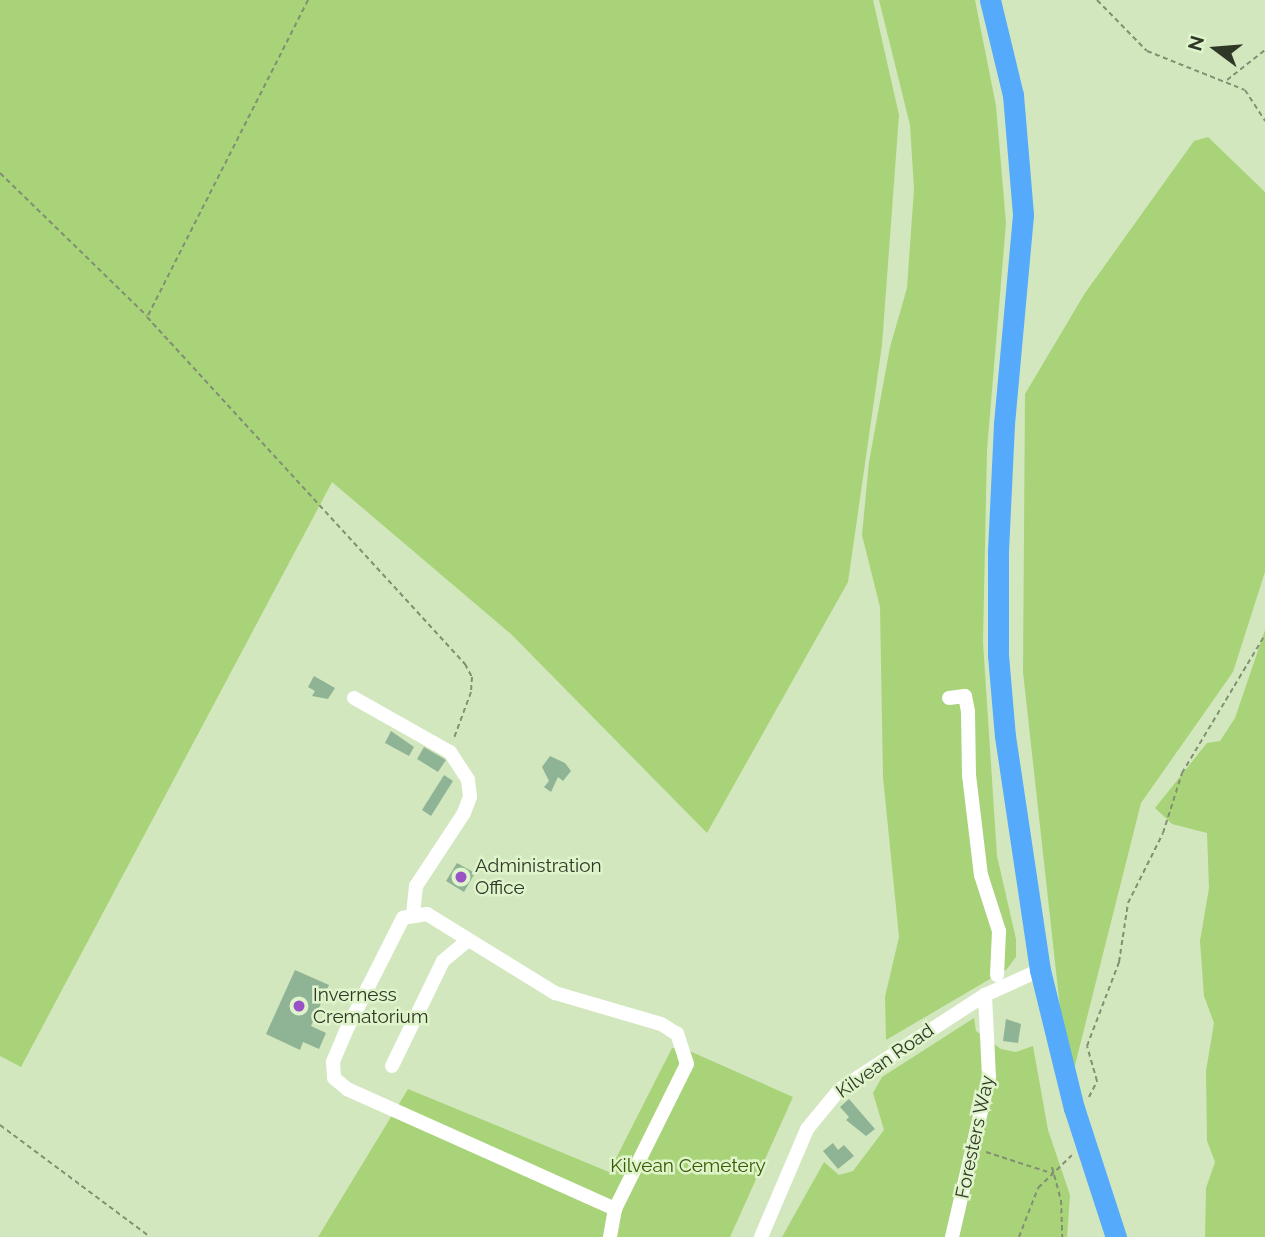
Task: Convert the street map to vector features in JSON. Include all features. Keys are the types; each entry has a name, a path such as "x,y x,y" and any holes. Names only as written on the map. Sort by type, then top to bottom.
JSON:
{"highway":[{"path":"990,0 1013,95 1023,215 1004,424 998,655 1005,736 1040,970 1080,1126 1116,1237"}],"street":[{"path":"949,698 965,696 968,712 970,775 981,875 999,931 997,975"},
{"path":"354,698 450,752 463,768 470,797 416,886 414,914"},
{"path":"611,1237 615,1209 687,1064 677,1034 661,1024 555,993 427,914 414,914 398,925 333,1062 334,1078 347,1089 615,1209"},
{"path":"392,1066 443,961 468,940"},
{"name":"Kilvean Road","path":"761,1237 797,1146 820,1109 899,1048 985,995 1040,970"},
{"name":"Foresters Way","path":"952,1237 975,1148 989,1077 985,995"}],"path":[{"path":"147,317 309,0"},
{"path":"1097,0 1147,51 1196,73 1226,81 1245,90 1265,121"},
{"path":"1226,81 1265,50"},
{"path":"1261,53 1265,54"},
{"path":"0,173 147,317 466,664 472,677 450,752"},
{"path":"1097,1081 1087,1046 1119,962 1128,903 1163,833 1182,773 1265,635"},
{"path":"0,1125 150,1237"},
{"path":"1019,1237 1038,1188 1070,1160 1080,1126"},
{"path":"975,1148 1056,1175"},
{"path":"1052,1167 1056,1175 1062,1237"}],"green space":[{"path":"0,0 873,0 899,115 882,345 848,582 707,833 511,634 332,482 21,1067 0,1056"},
{"path":"879,0 975,0 996,106 1006,223 987,450 983,642 997,856 1016,939 1016,957 1007,969 886,1040 885,997 899,937 883,777 880,607 862,535 869,462 890,347 907,288 914,189 910,125"},
{"path":"1208,137 1265,192 1265,572 1233,672 1141,803 1069,1089 1023,672 1025,394 1085,293 1194,141"},
{"path":"1265,630 1265,1237 1205,1237 1206,1188 1215,1162 1207,1141 1206,1071 1214,1023 1204,996 1200,941 1209,888 1207,833 1172,824 1155,808 1207,743 1220,741 1235,718"},
{"path":"974,1018 976,1031 1001,1049 1016,1052 1033,1046 1048,1130 1070,1195 1067,1237 782,1237 824,1162 839,1175 853,1171 884,1130 873,1093 882,1077"},
{"name":"Kilvean Cemetery","path":"672,1048 685,1049 793,1097 730,1237 318,1237 408,1089 609,1172"}],"building":[{"path":"314,676 335,688 328,699 312,696 315,691 308,687"},
{"path":"391,731 414,747 409,756 385,743"},
{"path":"424,747 446,760 438,772 417,759"},
{"path":"550,756 565,763 571,771 563,781 558,777 551,792 544,787 549,781 542,767"},
{"path":"444,775 453,781 431,816 422,810"},
{"name":"Administration Office","path":"457,863 475,873 464,892 446,881"},
{"name":"Inverness Crematorium","path":"295,970 329,985 311,1026 326,1033 319,1049 303,1042 300,1050 266,1034"},
{"path":"1006,1019 1021,1024 1018,1043 1003,1041"},
{"path":"849,1099 875,1129 866,1136 846,1120 849,1117 840,1107"},
{"path":"833,1143 838,1150 844,1145 854,1156 838,1169 823,1151"}],"place":[{"name":"Administration Office","path":"461,877"},
{"name":"Inverness Crematorium","path":"299,1006"}]}
